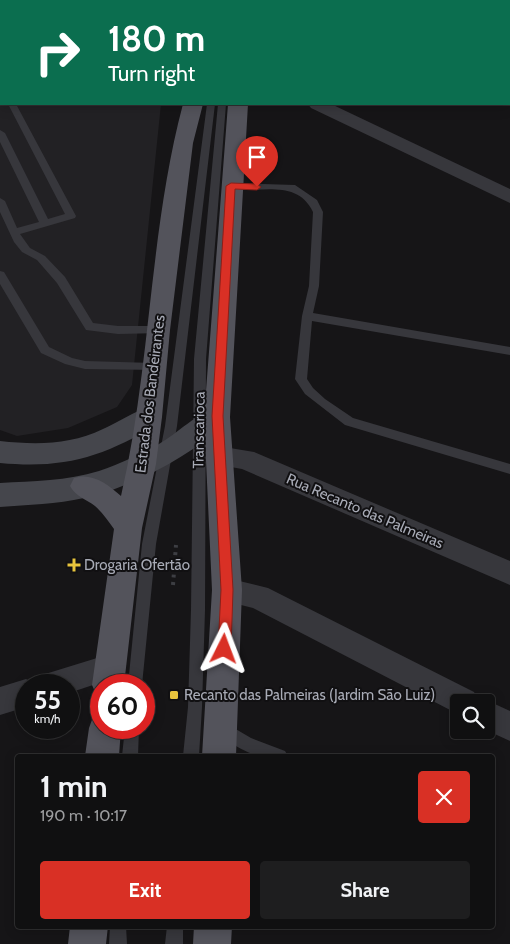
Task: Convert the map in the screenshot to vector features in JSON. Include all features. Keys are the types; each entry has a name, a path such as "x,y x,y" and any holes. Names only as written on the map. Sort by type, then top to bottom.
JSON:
{"main road":[{"name":"Estrada dos Bandeirantes","path":"109,674 128,528 154,458 149,416 158,330 183,143 193,105"},
{"path":"220,754 227,590 218,456 208,425 238,105"},
{"path":"84,486 109,501 119,512 128,528"},
{"path":"102,754 104,739"},
{"path":"88,944 89,929"},
{"path":"212,944 213,929"}],"street":[{"path":"319,105 510,197"},
{"path":"5,456 49,455 81,449 125,431 149,416"},
{"path":"7,491 84,486 116,475 154,458 208,425"},
{"name":"Rua Recanto das Palmeiras","path":"218,456 245,459 510,573"},
{"path":"227,590 258,597 450,695"},
{"path":"0,701 15,696"},
{"path":"495,718 510,726"}],"lane":[{"path":"13,105 71,216 14,232"},
{"name":"Transcarioca","path":"136,674 148,554 154,458 182,347 211,105"},
{"name":"Transcarioca","path":"191,754 208,425 200,358 222,105"},
{"path":"0,133 45,223"},
{"path":"231,186 295,188 312,200 318,212 314,286 308,316 302,379 309,391 348,422 510,469"},
{"path":"0,201 14,232 26,250 41,258 61,280 90,327 118,330 158,330"},
{"path":"0,275 45,350 68,361 85,365 154,367"},
{"path":"308,316 510,351"},
{"path":"221,727 247,744 274,754"},
{"path":"130,754 131,739"},
{"path":"118,929 118,944"},
{"path":"174,944 175,929"}],"path":[{"path":"172,585 176,545"}],"shaded area":[{"path":"0,105 161,105 132,385 117,407 68,428 17,436 0,430"}],"place":[{"name":"Drogaria Ofertão","path":"74,565"},
{"name":"Recanto das Palmeiras (Jardim São Luiz)","path":"174,695"}],"route":[{"path":"224,649 227,590 217,416 231,186 257,187"}]}
